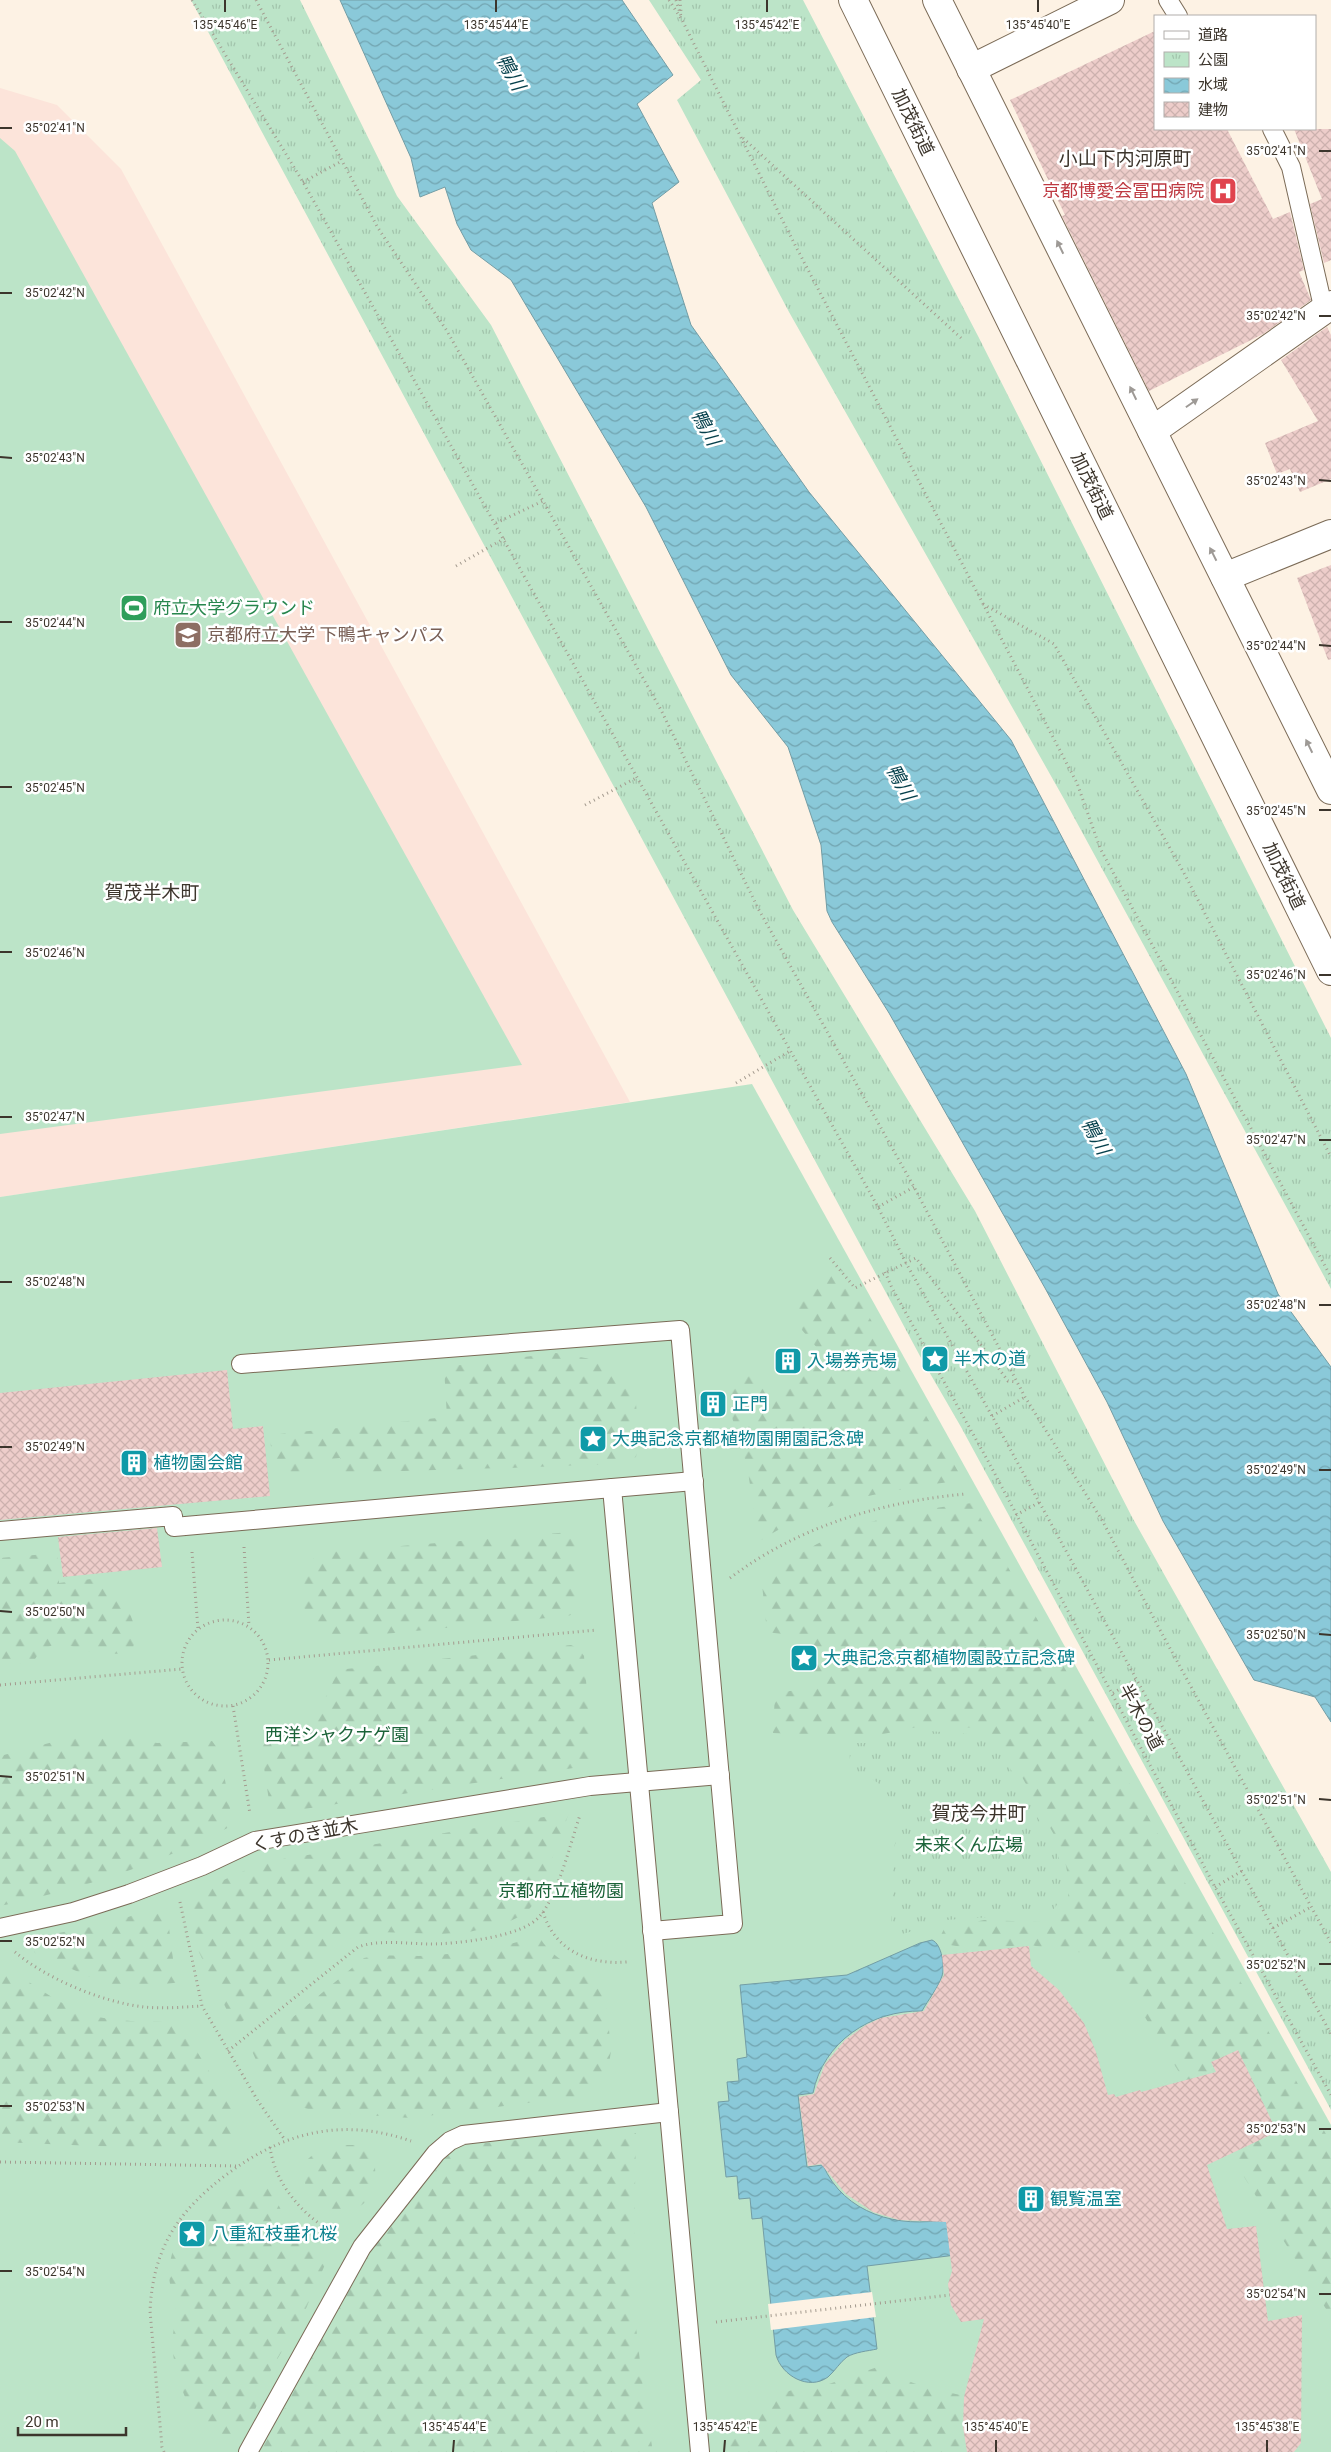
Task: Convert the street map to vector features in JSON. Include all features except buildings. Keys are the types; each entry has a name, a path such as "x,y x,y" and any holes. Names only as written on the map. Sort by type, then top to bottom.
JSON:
{"street":[{"name":"加茂街道","path":"853,0 1331,971"},
{"path":"937,0 1331,790"},
{"path":"971,68 1110,0"},
{"path":"1152,431 1328,308"},
{"path":"1225,578 1331,534"}],"lane":[{"path":"1168,0 1177,15"},
{"path":"1272,130 1291,167 1328,308"},
{"path":"241,1364 680,1330 733,1924 652,1931"},
{"path":"0,1531 173,1516 174,1527 190,1526 694,1481"},
{"path":"612,1488 700,2452"},
{"name":"くすのき並木","path":"0,1928 73,1912 174,1877 255,1841 590,1786 720,1775"},
{"path":"248,2452 362,2247 436,2153 450,2141 463,2135 669,2112"}],"path":[{"path":"192,0 303,182 505,538 878,1207 906,1263 1040,1502 1331,2034"},
{"path":"256,0 378,228 447,331 660,710 758,910 914,1188 1025,1397 1102,1520 1331,1943"},
{"path":"669,0 682,20 794,244 1077,783 1100,848 1331,1275"},
{"path":"676,0 682,20"},
{"path":"680,0 682,20"},
{"path":"740,136 961,338"},
{"path":"303,182 343,161"},
{"path":"496,523 543,501"},
{"path":"456,566 505,538"},
{"path":"983,604 1054,644 1184,873 1331,1157"},
{"path":"585,805 638,777"},
{"path":"736,1084 790,1051"},
{"path":"878,1207 914,1188"},
{"path":"830,1258 856,1288 916,1258 1008,1381 1017,1382"},
{"name":"半木の道","path":"886,1272 892,1288 1113,1693 1216,1887 1331,2095"},
{"path":"992,1416 1025,1397"},
{"path":"704,1599 737,1573 771,1551 838,1520 884,1506 924,1498 965,1494"},
{"path":"1016,1514 1040,1502"},
{"path":"243,1521 249,1626"},
{"path":"190,1526 198,1629"},
{"path":"229,1620 249,1626 262,1640 269,1660 266,1677 256,1694 246,1701 233,1706 223,1707 204,1701 189,1688 182,1668 185,1647 198,1629 208,1623 229,1620"},
{"path":"269,1660 626,1627"},
{"path":"0,1686 182,1668"},
{"path":"1113,1693 1137,1679"},
{"path":"233,1706 255,1841"},
{"path":"228,2051 358,1947 372,1944 444,1944 483,1939 534,1923 543,1912 558,1880 590,1786"},
{"path":"1216,1887 1242,1871"},
{"path":"174,1877 202,2006 228,2051 285,2140"},
{"path":"1273,1928 1311,1907"},
{"path":"543,1912 553,1933 568,1949 588,1959 609,1963 621,1962"},
{"path":"8,1947 25,1961 50,1975 116,2002 145,2007 202,2006"},
{"path":"164,2452 150,2311 154,2276 165,2243 183,2214 208,2189 239,2166 285,2140 315,2132 356,2129 398,2136 436,2153"},
{"path":"270,2147 274,2165 280,2179 298,2204 321,2225 362,2247"},
{"path":"0,2162 239,2166"},
{"path":"688,2326 950,2295"}],"shaded area":[{"name":"府立大学グラウンド","path":"0,88 57,105 121,169 630,1102 0,1197"}],"green space":[{"path":"191,0 300,0 397,196 491,325 793,910 975,1211 1132,1517 1331,1872 1331,2110 961,1427 920,1356"},
{"path":"649,0 803,0 978,336 1331,1038 1331,1289 1064,799 789,312 677,100 701,80"},
{"name":"府立大学グラウンド","path":"0,138 15,151 522,1065 0,1134"},
{"name":"京都府立植物園","path":"752,1084 1331,2125 1331,2452 0,2452 0,1197"},
{"path":"841,1268 963,1480 881,1493 840,1503 803,1517 759,1541 747,1466 723,1388 756,1372 777,1395 823,1355 802,1330 788,1302"},
{"path":"556,1353 591,1359 623,1379 635,1391 639,1441 636,1457 625,1462 610,1464 343,1473 340,1458 311,1461 313,1473 273,1472 270,1435 447,1417 444,1367"},
{"path":"972,1503 1331,2143 1331,2317 1115,1969 1088,1953 1031,1945 969,1948 950,1945 944,1942 941,1935 947,1923 966,1924 984,1920 1042,1922 1053,1917 1068,1897 1068,1876 1063,1851 1006,1748 983,1729 932,1724 864,1738 773,1733 775,1693 813,1688 810,1638 767,1632 762,1584 768,1575 817,1544 865,1524 915,1511"},
{"path":"570,1532 574,1536 581,1604 576,1613 568,1616 332,1639 310,1617 303,1604 302,1596 305,1581 316,1553"},
{"path":"57,1553 59,1583 99,1578 105,1588 125,1605 134,1624 135,1638 132,1651 104,1654 60,1642 41,1650 35,1659 21,1664 0,1664 0,1558"},
{"name":"西洋シャクナゲ園","path":"571,1645 579,1649 584,1656 593,1765 271,1814 260,1741 297,1723 314,1710 327,1695 337,1670"},
{"name":"未来くん広場","path":"929,1731 980,1735 1001,1752 1058,1854 1063,1876 1064,1895 1051,1913 945,1920 928,1927 891,1937 894,1850 899,1817 881,1786 854,1770 850,1761 851,1743 870,1743"},
{"path":"72,1737 125,1737 157,1743 212,1741 220,1752 233,1825 177,1852 119,1874 60,1892 0,1906 0,1756"},
{"path":"569,1813 536,1901 525,1914 506,1923 469,1932 442,1934 378,1932 348,1939 235,2027 198,1950 190,1895 264,1862"},
{"path":"166,1905 173,1959 181,1982 120,1990 35,1953 27,1939 106,1924"},
{"path":"538,1935 550,1951 566,1963 584,1971 604,1976 611,2051 607,2076 591,2095 411,2118 319,2112 290,2104 270,2092 252,2051 364,1958 464,1952 494,1948"},
{"path":"0,1959 40,1989 84,2013 119,2020 179,2022 235,2114 234,2130 229,2143 214,2151 0,2142"},
{"path":"596,2133 597,2136 636,2133 633,2301 645,2405 653,2452 260,2452 360,2267 379,2239 433,2175 442,2161 453,2151 474,2144"},
{"path":"337,2145 363,2145 374,2153 375,2184 369,2198 355,2210 344,2216 325,2209 308,2197 301,2165 316,2152"},
{"path":"257,2184 270,2188 288,2224 307,2239 327,2260 304,2313 271,2370 248,2427 236,2437 221,2438 211,2434 194,2414 187,2402 177,2375 173,2346 176,2304 169,2277 170,2265 174,2248 179,2238 204,2211 222,2197"},
{"path":"883,2365 910,2382 961,2395 961,2441 963,2452 729,2452 725,2425 769,2409 774,2405 777,2395 795,2389 812,2390"}],"water":[{"name":"鴨川","path":"340,0 622,0 673,75 637,104 679,182 652,203 691,325 809,492 1011,740 1186,1074 1278,1294 1331,1367 1331,1722 1315,1697 1254,1680 1163,1521 1107,1402 1045,1288 889,1013 832,922 827,911 821,845 788,747 731,675 646,507 511,280 471,250 457,224 445,187 420,197 411,158"},
{"path":"932,1940 940,1951 943,1972 938,1985 922,2011 903,2012 885,2016 852,2032 838,2044 827,2059 818,2075 813,2093 798,2095 807,2167 823,2165 832,2182 844,2196 875,2214 910,2222 929,2222 947,2219 964,2254 867,2266 877,2349 850,2355 828,2377 821,2381 805,2382 790,2375 779,2363 776,2355 762,2218 752,2219 750,2198 739,2199 737,2176 726,2177 718,2102 729,2101 727,2082 739,2081 737,2059 747,2057 740,1985 847,1975 920,1943"}],"pier":[{"path":"872,2292 876,2317 771,2330 768,2304"}],"place":[{"name":"京都博愛会冨田病院","path":"1223,191"},
{"name":"府立大学グラウンド","path":"134,608"},
{"name":"京都府立大学 下鴨キャンパス","path":"188,635"},
{"name":"半木の道","path":"935,1359"},
{"name":"入場券売場","path":"788,1361"},
{"name":"正門","path":"713,1404"},
{"name":"大典記念京都植物園開園記念碑","path":"593,1439"},
{"name":"植物園会館","path":"134,1463"},
{"name":"大典記念京都植物園設立記念碑","path":"804,1658"},
{"name":"観覧温室","path":"1031,2199"},
{"name":"八重紅枝垂れ桜","path":"192,2234"}],"district":[{"name":"小山下内河原町","path":"1125,158"},
{"name":"賀茂半木町","path":"152,892"},
{"name":"賀茂今井町","path":"979,1813"}]}
